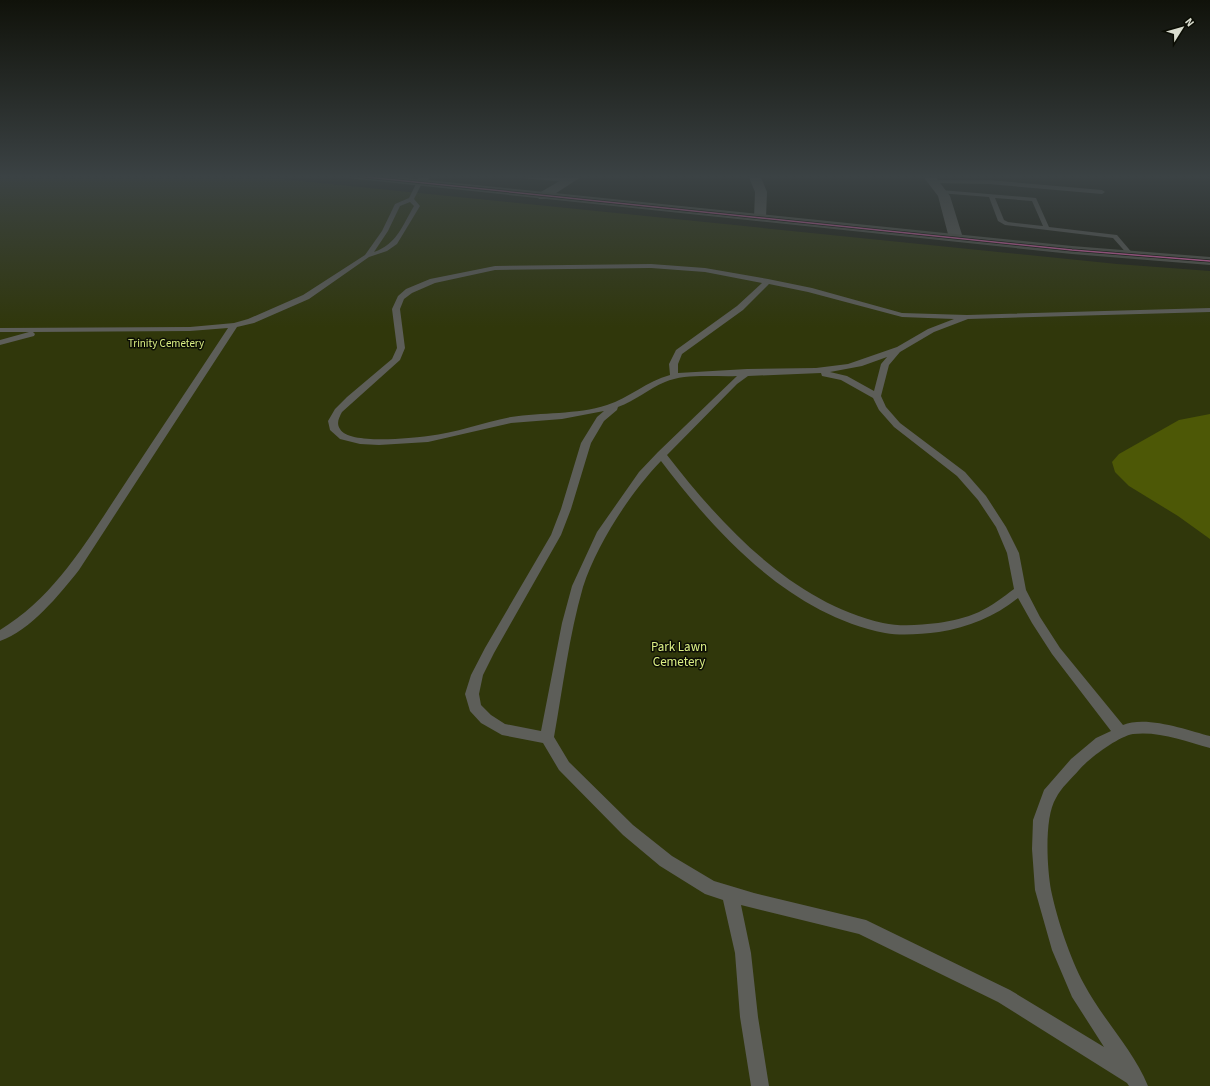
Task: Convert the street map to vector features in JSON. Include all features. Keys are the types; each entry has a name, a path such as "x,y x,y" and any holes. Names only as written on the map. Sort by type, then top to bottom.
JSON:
{"main road":[{"path":"835,226 1131,255 1210,261"}],"street":[{"path":"952,226 956,238"}],"lane":[{"path":"367,256 387,226"},
{"path":"0,330 190,329 234,325 266,315 306,297 367,256 385,250 395,243 406,226"},
{"path":"1024,226 1115,236 1131,255"},
{"path":"619,404 607,408 569,415 511,420 428,439 360,441 343,437 335,430 333,421 338,411 350,399 396,360 401,348 396,309 401,298 409,291 432,281 495,268 651,266 705,270 809,290 902,315 967,318 1210,310"},
{"path":"674,376 672,367 674,359 679,352 740,308 768,281"},
{"path":"547,738 502,729 486,719 475,707 472,694 477,675 489,651 556,535 566,509 586,443 600,419 619,404 662,380 674,376 707,373 832,370 874,360 901,348 928,333 967,318"},
{"path":"0,636 22,623 45,605 75,567 234,325"},
{"path":"0,343 49,330"},
{"path":"901,348 885,364 877,396 882,408 897,425 961,474 982,498 1001,527 1013,553 1020,590 1036,620 1056,651 1121,733"},
{"path":"816,371 844,378 877,396"},
{"path":"748,372 734,382 661,454 643,474 602,532 578,586 568,623 547,738 564,766 628,830 673,865 711,888 754,901 860,926 1004,996 1137,1081"},
{"path":"661,454 685,486 724,530 767,567 799,590 812,599 849,617 885,628 914,629 946,627 978,618 996,608 1020,590"},
{"path":"1137,1081 1078,991 1060,950 1043,890 1040,849 1041,820 1049,795 1076,763 1101,742 1131,728 1163,729 1210,742"},
{"path":"730,894 743,953 749,1017 760,1086"}],"green space":[{"name":"Park Lawn Cemetery","path":"0,226 740,226 1117,264 1210,271 1210,1086 0,1086"}],"shaded area":[{"path":"1210,414 1210,539 1178,516 1129,486 1115,472 1112,462 1119,454 1179,420"}],"transit line":[{"path":"837,226 1072,250 1210,261"}],"park label":[{"name":"Trinity Cemetery","path":"166,343"}]}
